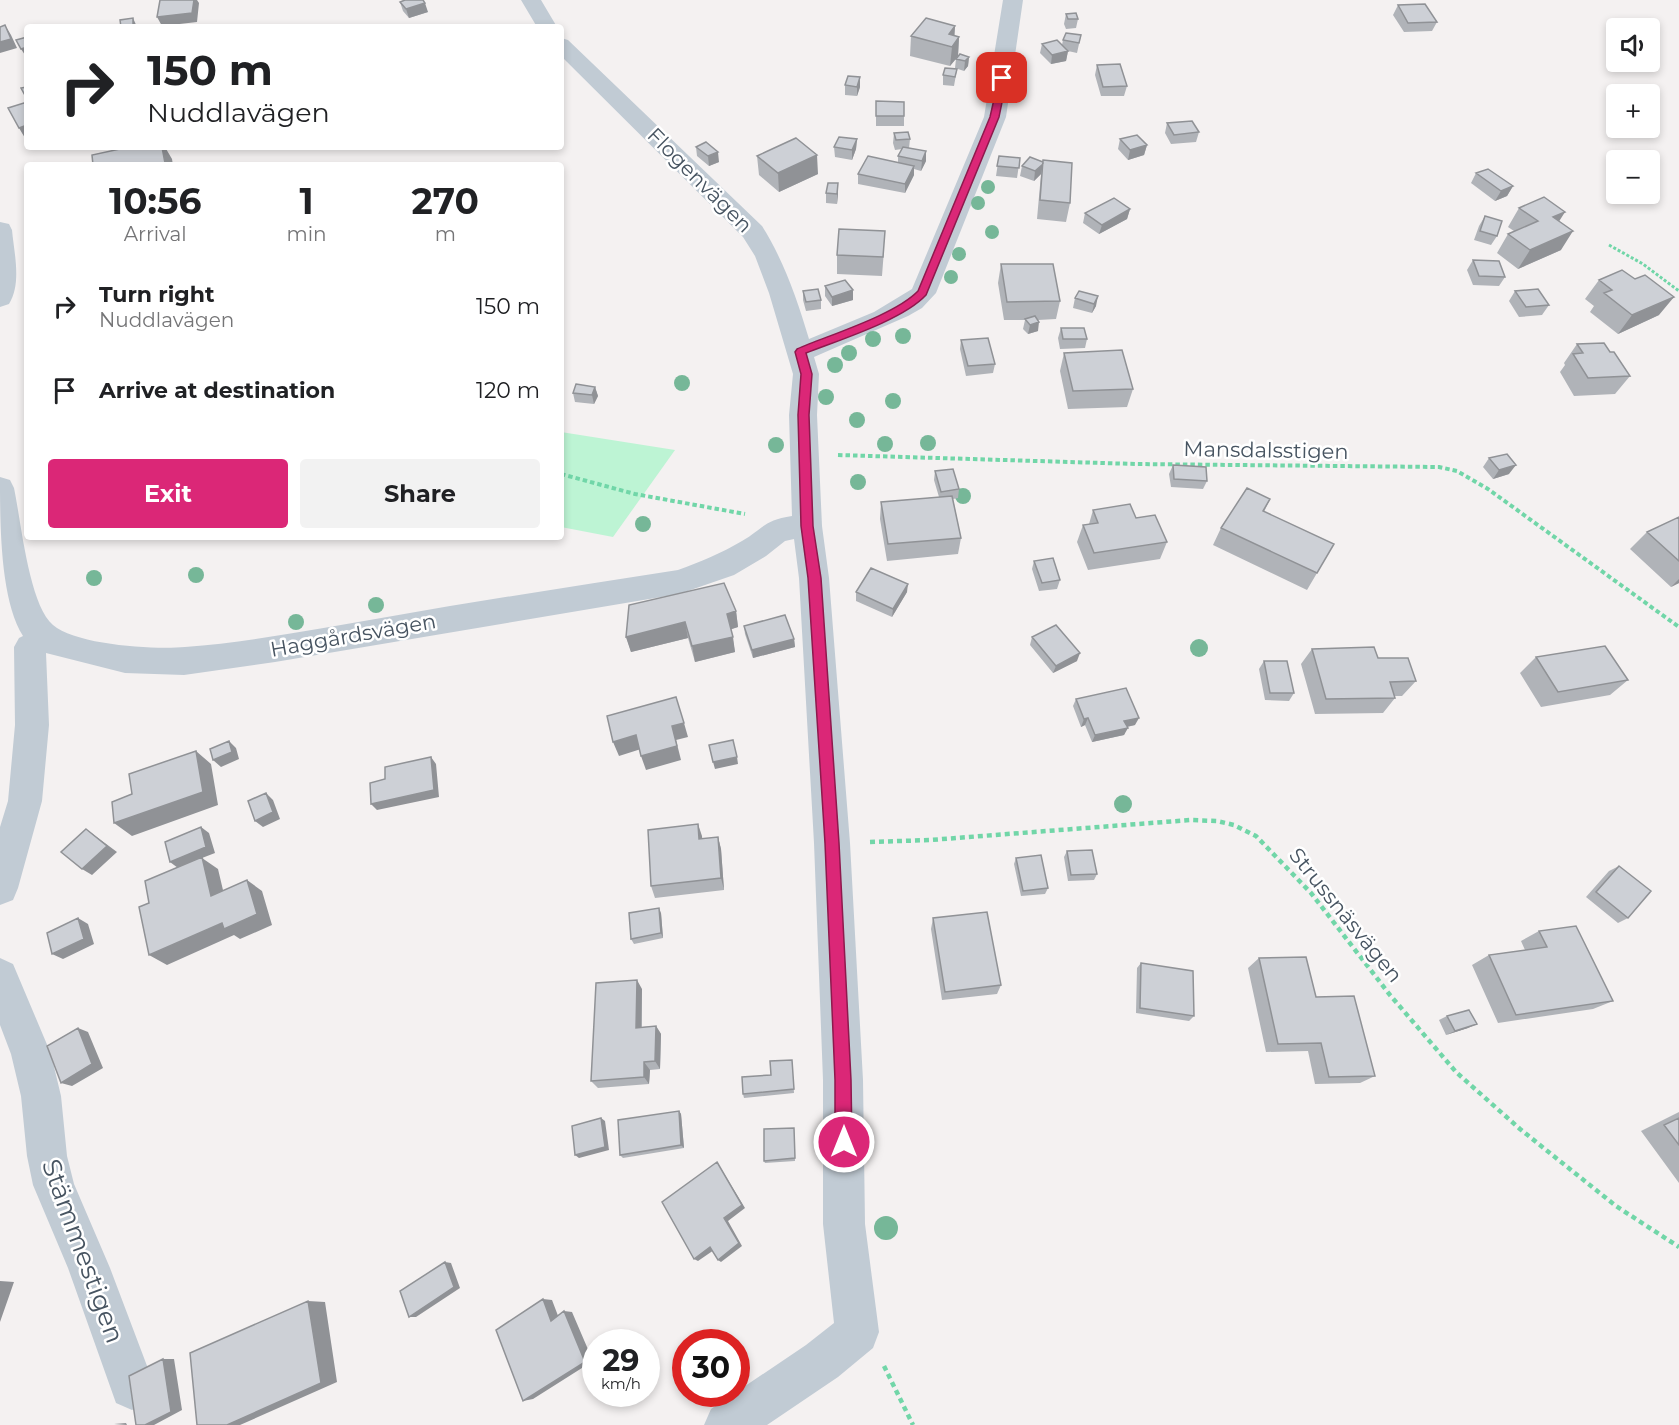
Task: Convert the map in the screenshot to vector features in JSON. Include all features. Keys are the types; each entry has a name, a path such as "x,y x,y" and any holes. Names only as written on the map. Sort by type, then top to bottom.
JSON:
{"street":[{"path":"531,0 545,24"},
{"path":"800,352 890,314 923,293 995,117 1013,0"},
{"name":"Flogenvägen","path":"564,47 753,232 774,272 806,374 803,415 804,454 792,528 814,578 832,843 843,1080 844,1224 857,1332"},
{"path":"0,230 4,274 0,298"},
{"name":"Haggårdsvägen","path":"0,488 20,596 29,621 43,636 61,645 125,660 184,661 275,649 679,582 723,566 792,528"},
{"path":"0,888 25,801 32,725 30,647"},
{"name":"Stämmestigen","path":"0,977 31,1054 41,1096 47,1156 54,1185 89,1268 132,1387"},
{"path":"727,1425 822,1361 857,1332"}],"path":[{"path":"1609,245 1643,264 1679,291"},
{"name":"Mansdalsstigen","path":"804,454 1136,464 1439,468 1457,471 1488,489 1679,627"},
{"path":"564,475 635,494 743,513 792,528"},
{"name":"Strussnäsvägen","path":"832,843 930,840 1190,820 1217,821 1245,829 1271,850 1311,893 1390,995 1456,1072 1520,1129 1616,1206 1679,1247"},
{"path":"857,1332 884,1366 913,1425"}],"green space":[{"path":"564,432 675,450 613,537 564,528"}],"building":[{"path":"160,0 194,0 192,13 157,17"},
{"path":"423,0 425,3 406,9 400,2"},
{"path":"1425,4 1437,22 1408,23 1398,5"},
{"path":"1076,13 1078,19 1068,19 1066,14"},
{"path":"133,18 133,24 121,24 120,20"},
{"path":"926,18 955,26 949,34 959,37 952,47 911,36"},
{"path":"5,25 11,39 0,42 0,27"},
{"path":"1066,33 1081,35 1079,43 1063,40"},
{"path":"24,38 24,48 21,49 16,40"},
{"path":"1057,40 1068,51 1052,55 1042,44"},
{"path":"960,54 969,57 965,61 956,59"},
{"path":"1120,64 1127,86 1103,87 1097,65"},
{"path":"945,68 957,69 955,77 943,75"},
{"path":"848,76 860,77 857,87 845,85"},
{"path":"876,101 904,102 904,116 876,116"},
{"path":"24,103 24,126 19,128 8,108"},
{"path":"1192,121 1199,132 1174,135 1167,123"},
{"path":"908,132 910,139 896,140 894,133"},
{"path":"1137,135 1147,145 1130,150 1120,139"},
{"path":"839,137 857,139 852,150 834,147"},
{"path":"796,138 817,155 778,173 757,156"},
{"path":"706,142 718,152 708,156 696,147"},
{"path":"903,147 926,151 922,161 898,156"},
{"path":"115,150 163,150 165,162 93,162 92,155"},
{"path":"868,156 914,166 905,184 858,174"},
{"path":"999,156 1020,158 1019,168 997,166"},
{"path":"1030,157 1043,162 1035,171 1022,166"},
{"path":"1043,160 1072,163 1070,203 1040,200"},
{"path":"1488,169 1513,186 1501,191 1476,173"},
{"path":"828,183 838,183 837,194 826,193"},
{"path":"1544,197 1565,212 1553,217 1573,231 1530,250 1508,234 1538,221 1519,208"},
{"path":"1114,198 1130,209 1102,225 1085,213"},
{"path":"1485,216 1502,221 1497,236 1480,231"},
{"path":"839,229 885,231 883,257 837,255"},
{"path":"1473,260 1499,261 1505,277 1479,276"},
{"path":"1001,264 1053,264 1060,301 1007,302"},
{"path":"1622,270 1635,279 1645,275 1674,297 1632,315 1604,293 1612,290 1599,280"},
{"path":"845,280 853,290 832,297 825,286"},
{"path":"818,289 821,300 806,302 803,291"},
{"path":"1538,289 1549,305 1526,307 1515,291"},
{"path":"1079,291 1098,296 1094,304 1075,298"},
{"path":"1035,316 1039,322 1030,325 1025,319"},
{"path":"1061,328 1084,328 1087,339 1063,339"},
{"path":"988,338 995,364 968,366 961,340"},
{"path":"1604,343 1610,352 1614,352 1630,376 1588,378 1573,354 1583,353 1577,344"},
{"path":"1122,350 1133,389 1073,391 1064,353"},
{"path":"576,384 595,387 592,395 573,393"},
{"path":"1507,454 1516,465 1499,470 1489,458"},
{"path":"1173,465 1206,467 1207,481 1174,479"},
{"path":"953,469 959,489 941,492 935,471"},
{"path":"1247,488 1270,499 1263,511 1334,544 1317,573 1221,528"},
{"path":"952,496 961,538 888,544 881,502"},
{"path":"1130,504 1136,518 1155,515 1167,542 1094,553 1083,525 1098,523 1093,510"},
{"path":"1679,517 1679,561 1647,532"},
{"path":"1053,558 1060,580 1042,583 1034,561"},
{"path":"871,568 908,584 893,609 856,592"},
{"path":"724,583 736,611 727,614 733,637 692,646 685,622 626,637 629,605"},
{"path":"785,615 794,639 752,650 744,626"},
{"path":"1056,625 1080,653 1056,666 1032,637"},
{"path":"1605,646 1628,680 1558,692 1536,657"},
{"path":"1374,647 1378,658 1408,658 1416,681 1390,682 1395,698 1326,699 1312,649"},
{"path":"1264,661 1287,661 1294,693 1270,693"},
{"path":"1126,688 1139,718 1124,721 1128,728 1095,735 1088,718 1084,719 1076,699"},
{"path":"676,697 684,723 672,726 677,746 641,756 636,735 613,742 607,716"},
{"path":"733,740 737,757 713,762 709,745"},
{"path":"229,741 232,752 213,760 210,749"},
{"path":"196,751 203,792 114,823 112,802 132,794 129,774"},
{"path":"431,757 434,790 371,804 370,783 385,779 385,767"},
{"path":"266,793 273,812 255,821 248,801"},
{"path":"698,824 699,839 718,837 721,878 651,886 648,830"},
{"path":"201,827 206,847 170,862 165,842"},
{"path":"86,829 107,846 82,869 61,852"},
{"path":"1092,850 1097,874 1071,875 1067,851"},
{"path":"1041,855 1048,888 1023,891 1016,858"},
{"path":"202,857 211,896 247,880 257,914 224,929 222,923 149,955 139,907 149,903 145,881"},
{"path":"1619,866 1651,891 1628,918 1596,892"},
{"path":"659,908 661,933 631,939 629,913"},
{"path":"987,912 1001,985 945,992 933,918"},
{"path":"78,918 84,939 52,954 47,933"},
{"path":"1576,926 1613,1001 1516,1015 1489,955 1547,947 1539,931"},
{"path":"1306,957 1316,997 1354,996 1375,1076 1329,1077 1321,1043 1278,1044 1259,958"},
{"path":"1141,963 1193,971 1194,1016 1140,1008"},
{"path":"637,980 636,1028 656,1026 655,1061 644,1062 644,1077 591,1081 596,983"},
{"path":"1469,1010 1477,1024 1455,1031 1447,1016"},
{"path":"78,1028 92,1064 61,1083 47,1046"},
{"path":"792,1060 794,1089 743,1094 742,1077 771,1075 770,1061"},
{"path":"679,1111 681,1145 620,1155 618,1120"},
{"path":"601,1118 605,1147 575,1155 572,1126"},
{"path":"1679,1118 1679,1145 1664,1125"},
{"path":"794,1128 795,1158 764,1161 764,1129"},
{"path":"717,1162 742,1205 724,1218 739,1243 718,1260 710,1247 694,1259 662,1202"},
{"path":"445,1262 454,1287 409,1317 400,1291"},
{"path":"543,1299 551,1321 564,1311 582,1355 582,1364 523,1401 496,1330"},
{"path":"308,1301 321,1383 227,1425 197,1425 190,1353"},
{"path":"163,1359 171,1412 145,1425 136,1425 129,1376"}],"route":[{"path":"844,1142 832,843 826,785 814,578 807,526 803,415 806,374 800,352 890,314 906,306 923,293 995,117 1002,78"}]}
